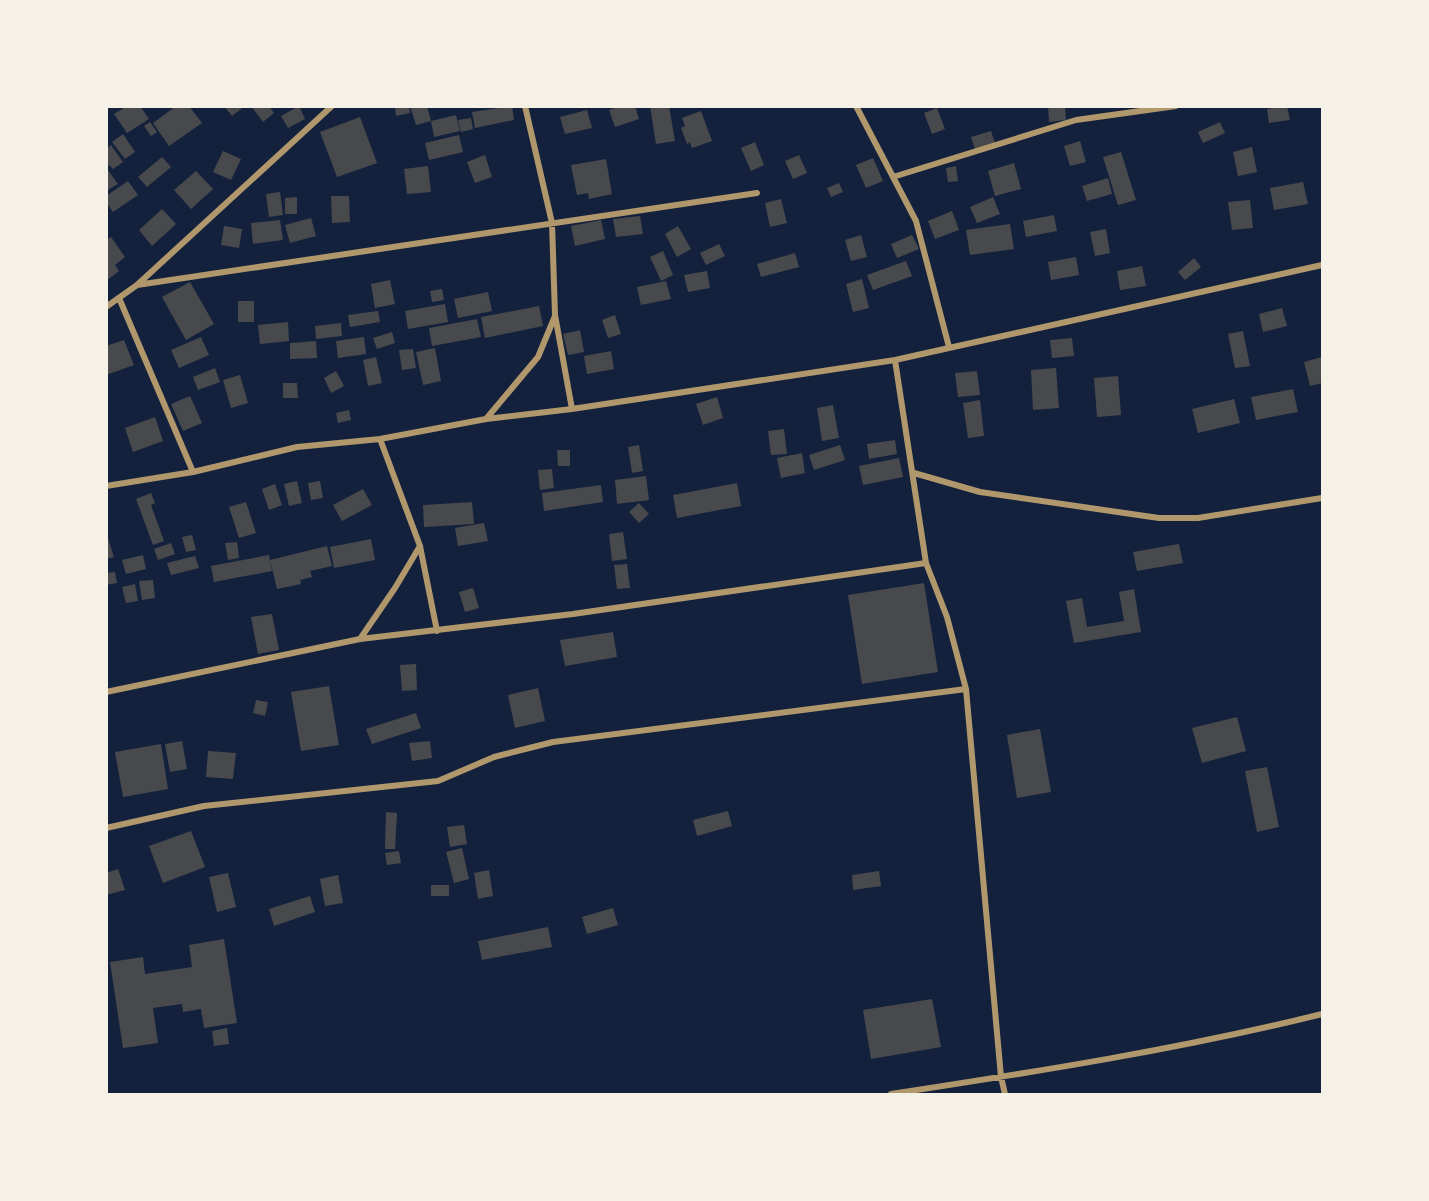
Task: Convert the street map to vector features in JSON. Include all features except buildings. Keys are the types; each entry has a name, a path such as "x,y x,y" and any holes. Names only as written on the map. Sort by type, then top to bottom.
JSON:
{"street":[{"path":"106,307 136,285 332,106"},
{"path":"525,106 552,223 555,315 572,410"},
{"path":"856,106 916,221 949,347"},
{"path":"893,177 1076,120 1176,106"},
{"path":"136,285 756,193"},
{"path":"106,486 193,472 297,447 380,440 486,419 572,410 895,360 1323,265"},
{"path":"119,298 193,472"},
{"path":"486,419 538,357 555,315"},
{"path":"895,360 926,562 947,617 966,689 1001,1077 1005,1095"},
{"path":"380,440 420,546 437,631"},
{"path":"914,473 980,492 1159,518 1198,519 1323,498"},
{"path":"360,639 420,546"},
{"path":"106,692 360,639 573,614 926,562"},
{"path":"106,828 204,806 438,781 494,757 553,742 966,689"},
{"path":"891,1095 1266,1028 1323,1014"}]}
